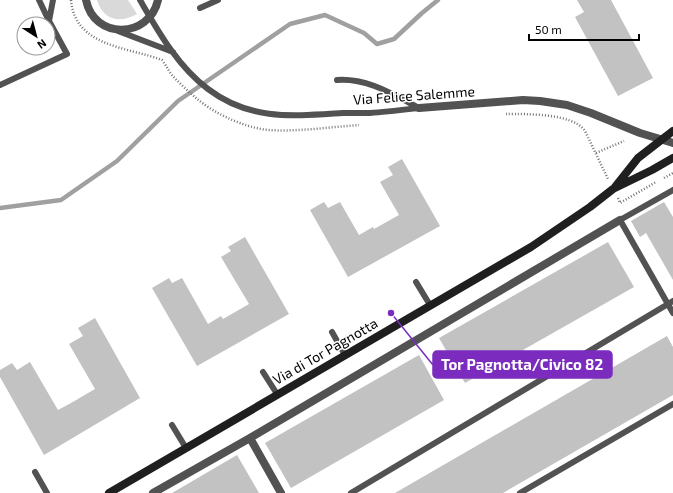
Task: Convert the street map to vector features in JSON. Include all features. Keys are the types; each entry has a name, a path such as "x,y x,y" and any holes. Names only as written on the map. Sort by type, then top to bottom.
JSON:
{"street":[{"path":"86,0 94,17 110,28 120,30 137,26 150,17 158,0"},
{"name":"Via Felice Salemme","path":"419,108 524,100 540,101 567,105 673,143"},
{"name":"Via di Tor Pagnotta","path":"613,189 638,158 673,130"},
{"name":"Via di Tor Pagnotta","path":"109,493 531,247 590,207 613,189 673,158"},
{"path":"153,493 250,438 620,220"},
{"path":"250,438 281,493"}],"lane":[{"path":"39,0 47,16"},
{"path":"50,16 53,0"},
{"name":"Via Felice Salemme","path":"140,0 180,62 197,80 212,92 230,103 250,110 274,115 369,113 419,108"},
{"path":"200,8 218,0"},
{"path":"110,28 173,52"},
{"path":"0,77 2,84 67,54 56,34"},
{"path":"337,80 357,80 368,83 419,108"},
{"path":"660,139 673,138"},
{"path":"673,190 620,220 671,303 673,312"},
{"path":"416,282 430,305"},
{"path":"351,493 671,303"},
{"path":"332,332 345,355"},
{"path":"263,372 277,394"},
{"path":"520,493 673,404"},
{"path":"172,425 186,448"},
{"path":"35,472 47,493"}],"path":[{"path":"71,0 71,6 78,22 94,38 107,44 162,60 172,74 198,99 236,121 266,130 360,124"},
{"path":"499,114 540,115 571,121 580,125 606,174"},
{"path":"596,153 624,141"},
{"path":"620,203 673,173"}],"shaded area":[{"path":"97,0 128,0 137,14 124,19 112,18 103,12"}],"building":[{"path":"577,0 611,0 653,78 618,96 575,17 584,12"},
{"path":"402,159 440,226 348,277 310,210 324,202 328,208 340,202 359,235 373,227 374,229 399,215 380,182 393,175 388,167"},
{"path":"664,202 673,217 673,280 646,233 640,237 631,221"},
{"path":"245,237 289,314 197,366 152,288 169,278 172,283 182,278 208,324 221,316 223,319 249,304 221,257 231,251 228,247"},
{"path":"608,242 634,287 465,383 439,338"},
{"path":"95,318 140,398 44,455 0,377 0,370 12,363 17,370 30,362 58,410 71,403 95,389 69,344 83,336 78,328"},
{"path":"667,336 673,347 673,395 503,493 395,493"},
{"path":"419,355 444,400 291,488 265,443"},
{"path":"237,455 259,493 172,493"}],"waterway":[{"path":"0,208 61,200 117,161 178,101 290,24 325,15 364,33 377,44 394,39 438,0"}],"place":[{"name":"Tor Pagnotta/Civico 82","path":"391,313"}]}
